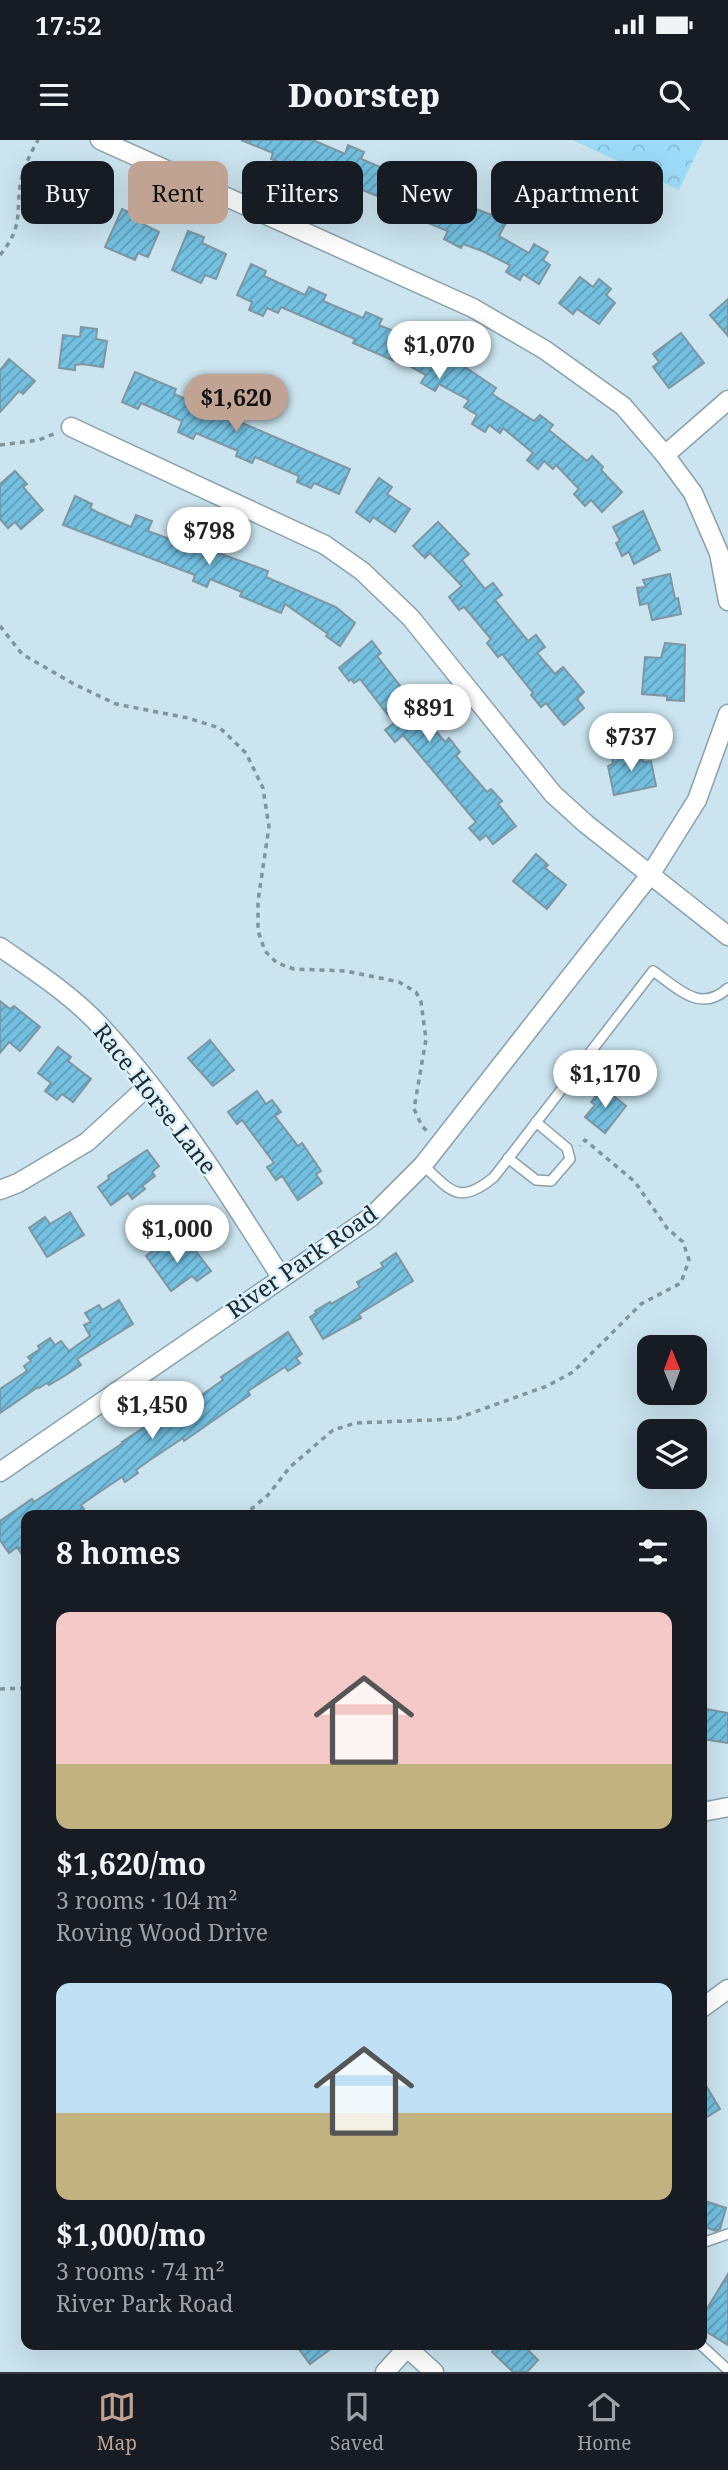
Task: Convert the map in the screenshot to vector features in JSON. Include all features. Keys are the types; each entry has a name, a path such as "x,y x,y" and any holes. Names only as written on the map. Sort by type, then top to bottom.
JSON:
{"street":[{"path":"100,140 473,308 545,350 623,406 693,493 719,553 728,601"},
{"path":"665,455 728,400"},
{"path":"71,427 325,545 362,571 411,618 553,794 586,824 728,936"},
{"name":"River Park Road","path":"0,1472 371,1217 423,1165 650,875 697,800 728,714"},
{"name":"Race Horse Lane","path":"0,947 52,984 103,1028 208,1161 281,1277"},
{"path":"0,1189 18,1183 87,1142 149,1085"},
{"path":"707,1811 728,1807"},
{"path":"707,2004 728,1989"},
{"path":"385,2372 403,2350"},
{"path":"409,2350 434,2372"}],"lane":[{"path":"423,1165 448,1189 460,1194 470,1194 481,1188 494,1177 653,971 694,999 710,1000 728,989"},
{"path":"508,1158 536,1180 551,1181 570,1159 567,1148 536,1122"},
{"path":"707,2241 728,2234"},
{"path":"706,2350 728,2370"}],"path":[{"path":"0,255 9,244 18,222 22,176 38,140"},
{"path":"0,445 39,440 71,427"},
{"path":"0,626 22,654 74,684 116,704 188,718 220,728 246,753 263,788 269,827 258,901 258,931 265,951 277,963 294,968 346,971 399,982 416,992 421,1002 426,1039 414,1109 422,1126 440,1143"},
{"path":"250,1510 268,1495 290,1467 333,1430 356,1423 455,1419 547,1386 573,1372 641,1304 681,1283 689,1260 683,1242 667,1228 635,1182 585,1140 570,1159"},
{"path":"0,1689 21,1688"}],"green space":[{"path":"573,140 703,140 679,190 663,182 663,161 618,161"}],"building":[{"path":"241,140 313,140 345,154 348,145 364,152 361,159 377,166 377,196 363,190 363,161 276,161 271,159 273,153"},
{"path":"122,209 128,212 128,224 143,224 159,232 148,257 138,253 135,260 105,247"},
{"path":"477,209 491,215 491,224 505,224 499,236 529,253 534,244 548,252 543,260 550,265 539,284 523,274 520,280 506,272 510,265 482,251 463,244 461,248 444,239 448,231 431,224 477,224"},
{"path":"188,231 204,237 202,243 226,254 216,279 205,275 201,283 172,270"},
{"path":"251,264 266,271 264,276 305,295 309,287 326,295 323,301 363,318 366,312 382,319 379,325 424,344 427,338 442,347 440,350 496,388 492,394 534,421 540,415 553,425 549,430 587,461 592,456 622,492 602,512 591,500 585,506 574,494 579,489 556,465 553,469 544,461 538,469 527,460 533,453 503,428 500,433 489,425 485,432 472,424 477,415 464,407 469,400 439,384 435,391 421,383 426,375 395,358 394,361 353,343 355,339 281,307 278,313 267,308 263,316 249,310 252,302 237,295"},
{"path":"580,277 593,287 599,279 611,289 606,295 615,303 599,324 577,309 573,314 559,303"},
{"path":"728,299 728,336 710,315"},
{"path":"81,327 97,329 96,339 107,341 103,367 82,364 75,365 75,370 59,368 63,335 80,337"},
{"path":"681,333 704,363 669,388 653,367 659,362 653,354"},
{"path":"9,359 35,381 23,394 19,391 0,412 0,370"},
{"path":"135,372 176,389 174,394 206,408 210,399 225,405 221,414 350,469 339,494 314,483 311,488 297,482 299,476 255,457 252,463 236,456 238,451 196,433 193,439 178,432 182,421 141,403 138,409 122,402"},
{"path":"15,471 27,484 23,487 43,510 21,529 15,522 8,528 0,519 0,484"},
{"path":"379,478 392,487 387,494 410,509 395,532 373,517 370,522 356,512"},
{"path":"75,496 92,504 90,508 99,513 131,527 136,515 152,521 148,531 191,547 193,540 211,547 210,550 268,571 266,577 336,607 355,623 340,646 326,636 328,634 285,604 281,613 240,596 242,592 210,579 207,587 193,581 195,575 63,525"},
{"path":"643,511 660,550 634,564 629,552 622,556 616,543 620,541 613,527"},
{"path":"438,522 469,554 462,560 485,589 493,583 502,595 495,600 528,641 536,635 545,647 537,653 555,674 563,667 584,692 577,699 584,708 564,725 546,703 541,707 502,654 498,657 487,643 491,639 471,615 464,607 459,610 449,597 462,586 430,553 425,558 413,546"},
{"path":"670,574 681,614 652,620 648,603 640,605 637,588 646,587 643,580"},
{"path":"372,641 381,653 377,656 405,692 408,689 420,703 416,707 445,742 449,738 460,752 456,756 487,792 491,789 502,801 498,804 516,826 493,844 486,835 480,840 469,828 476,822 403,735 395,742 385,730 394,723 360,679 354,683 351,679 349,681 339,668"},
{"path":"665,643 685,645 684,701 667,700 667,696 642,694 645,657 661,658"},
{"path":"641,751 643,762 651,761 656,786 614,795 608,766 613,764 612,757"},
{"path":"536,854 548,865 545,868 566,885 547,909 513,881"},
{"path":"0,1001 10,1009 14,1006 40,1027 20,1051 9,1042 0,1053"},
{"path":"210,1040 234,1070 213,1086 188,1058"},
{"path":"58,1047 71,1057 68,1061 91,1079 73,1102 62,1094 57,1100 45,1091 51,1083 38,1073"},
{"path":"605,1089 626,1106 605,1133 585,1117 595,1105 591,1102"},
{"path":"257,1091 266,1104 272,1100 281,1112 275,1116 298,1146 302,1143 321,1171 316,1174 322,1183 298,1200 282,1176 276,1180 267,1167 274,1163 242,1120 237,1124 228,1112"},
{"path":"147,1150 159,1166 152,1172 155,1176 142,1186 145,1189 132,1199 128,1193 111,1205 98,1187 109,1179 108,1176"},
{"path":"70,1212 84,1235 47,1257 29,1228 45,1217 50,1224"},
{"path":"166,1241 175,1251 186,1243 211,1271 197,1281 192,1276 171,1291 146,1256"},
{"path":"396,1253 413,1281 359,1314 361,1318 323,1339 310,1317 315,1311 360,1287 357,1282 383,1267 381,1263"},
{"path":"119,1300 133,1324 77,1359 81,1365 49,1385 47,1383 38,1387 0,1413 0,1389 27,1371 24,1366 31,1361 28,1357 40,1349 38,1346 50,1338 55,1345 61,1341 69,1351 90,1336 84,1325 91,1322 85,1313 99,1305 102,1310"},
{"path":"288,1332 302,1354 296,1358 300,1363 288,1371 285,1367 248,1391 250,1395 184,1441 183,1438 150,1460 125,1482 122,1477 81,1505 83,1510 21,1510 21,1553 17,1547 9,1553 0,1540 0,1521 32,1499 34,1502 123,1443 149,1424 147,1420 177,1400 178,1402 183,1398 187,1405 223,1380 221,1377"},
{"path":"707,1709 728,1713 728,1743 707,1740"},
{"path":"707,2087 720,2109 707,2117"},
{"path":"707,2202 726,2208 720,2229 716,2231 707,2228"},
{"path":"728,2274 728,2345 707,2332 707,2309"},
{"path":"300,2350 329,2350 310,2364"},
{"path":"528,2350 538,2360 527,2372 513,2372 492,2352"}]}
